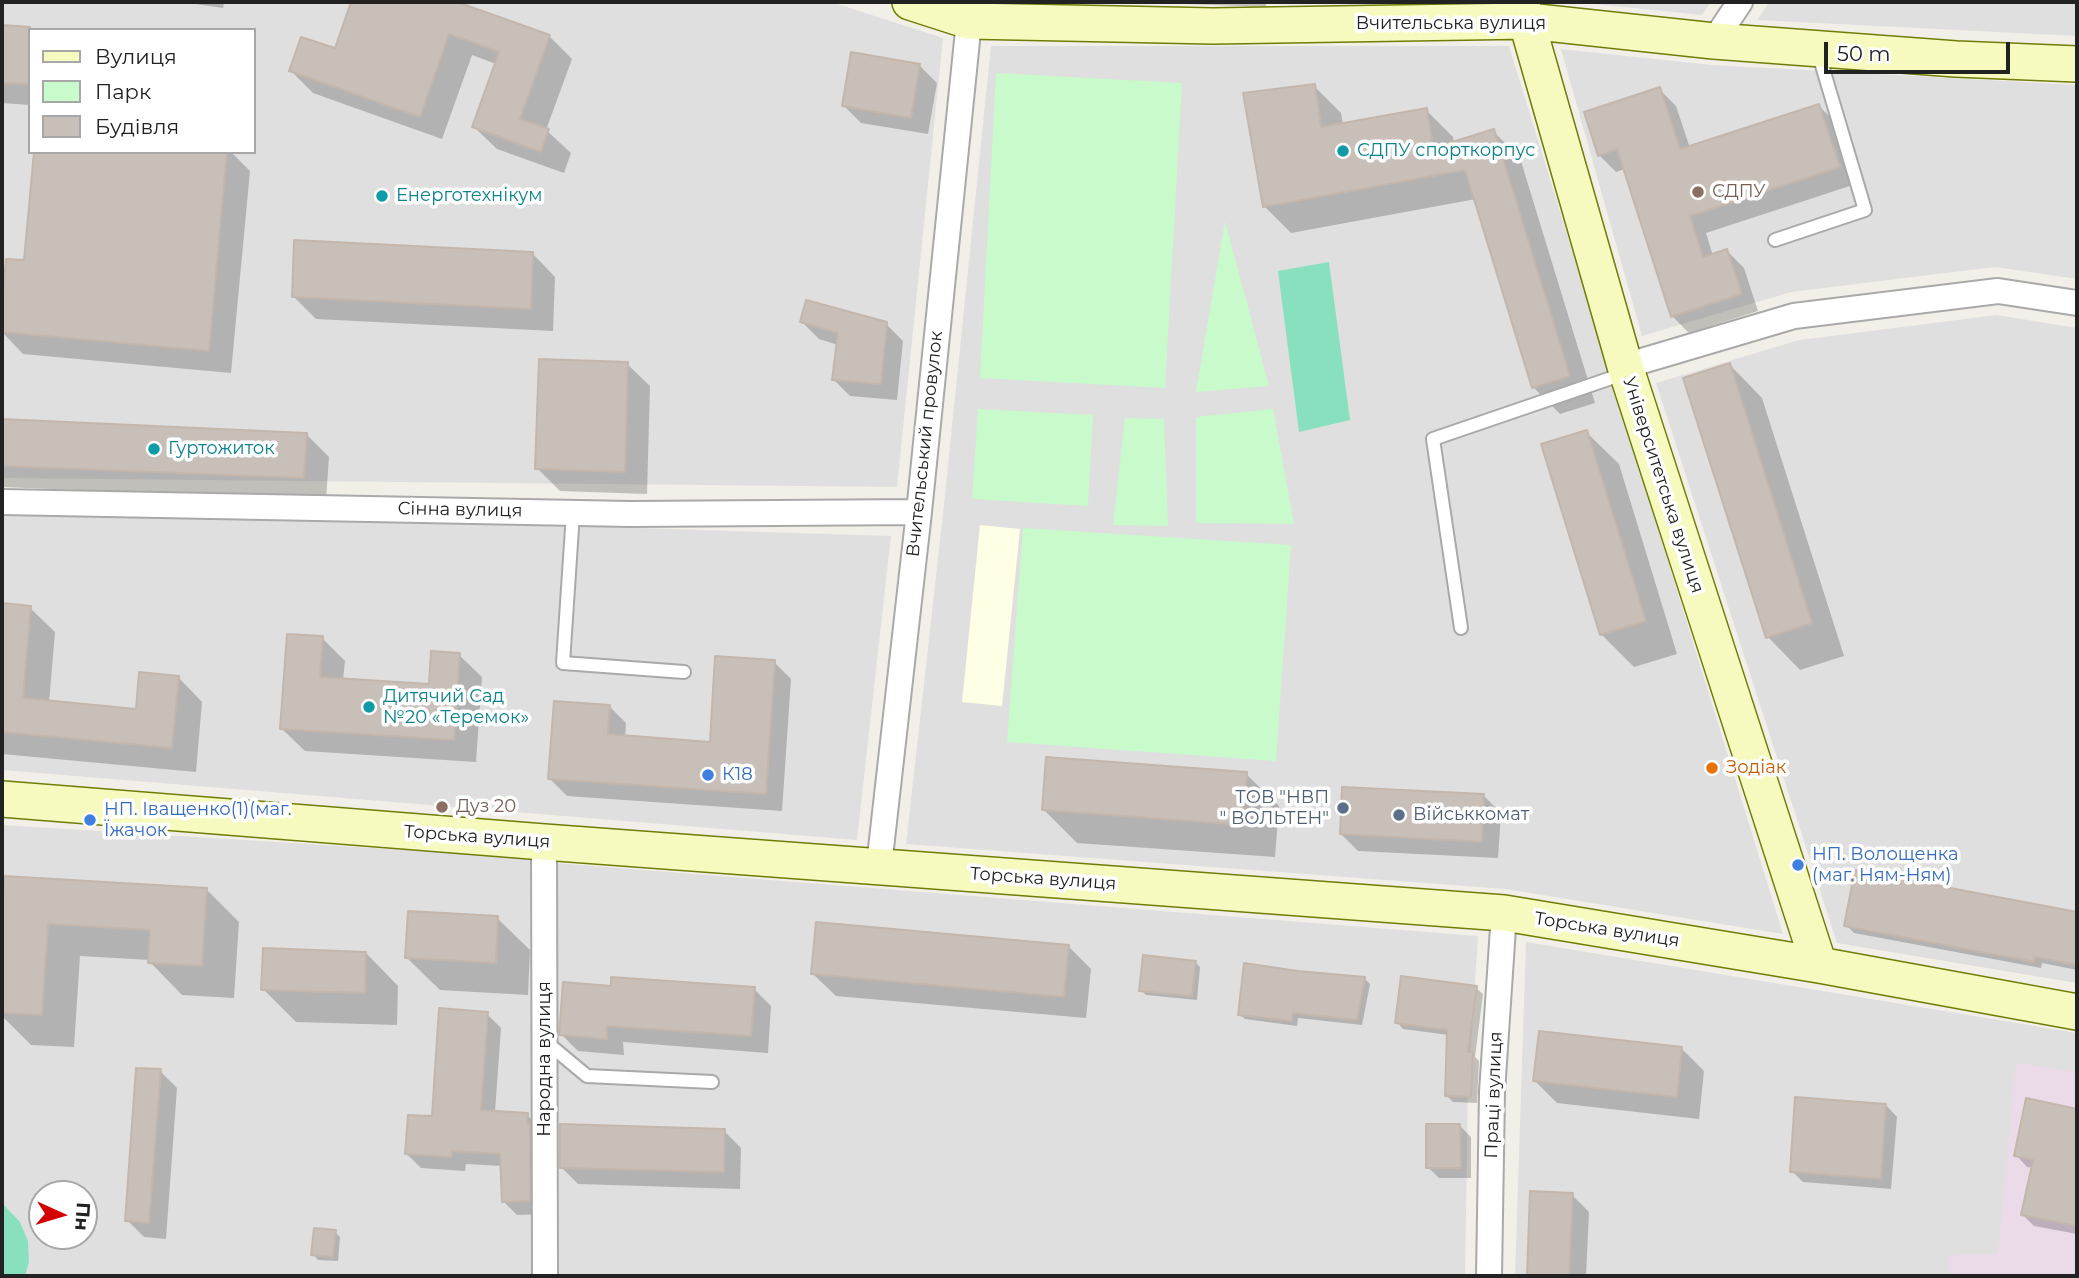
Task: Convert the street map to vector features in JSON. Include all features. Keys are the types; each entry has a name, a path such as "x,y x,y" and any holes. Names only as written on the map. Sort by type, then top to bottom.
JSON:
{"street":[{"name":"Вчительська вулиця","path":"910,2 970,21 1213,26 1525,12 1714,41 1956,59 2077,64"},
{"path":"1714,41 1741,2"},
{"name":"Університетська вулиця","path":"1525,12 1626,369 1819,965"},
{"name":"Вчительський провулок","path":"879,866 970,21"},
{"path":"1626,369 1794,316 1998,291 2077,303"},
{"name":"Сінна вулиця","path":"2,502 573,513 919,512"},
{"name":"Торська вулиця","path":"2,799 1504,913 1819,965 2077,1012"},
{"name":"Народна вулиця","path":"544,842 545,1276"},
{"name":"Праці вулиця","path":"1489,1276 1492,1091 1504,913"}],"lane":[{"path":"1775,240 1865,210 1816,48"},
{"path":"1461,628 1433,439 1626,369"},
{"path":"573,513 563,663 684,672"},
{"path":"545,1041 587,1076 712,1082"}],"shaded area":[{"path":"2,2 831,2 943,38 897,487 2,478"},
{"path":"1575,2 1711,2 1702,15"},
{"path":"1769,2 2077,2 2077,36 1757,20"},
{"path":"991,46 1509,46 1783,934 1505,889 906,844"},
{"path":"1561,49 1712,65 2077,85 2077,279 1995,267 1791,292 1642,336"},
{"path":"1997,315 2077,328 2077,983 1837,943 1656,383 1799,340"},
{"path":"2,508 891,536 857,840 2,770"},
{"path":"980,525 1020,529 1002,706 962,702"},
{"path":"2,825 533,858 535,1276 2,1276"},
{"path":"555,863 1478,936 1468,1090 1465,1276 551,1276"},
{"path":"1526,942 2077,1033 2077,1276 1515,1276"},
{"path":"2016,1063 2077,1072 2077,1276 1950,1276 1949,1255 1998,1254"}],"green space":[{"path":"996,73 1182,83 1165,388 980,378"},
{"path":"1225,221 1269,386 1196,392"},
{"path":"1329,262 1350,420 1299,432 1278,271"},
{"path":"978,409 1093,415 1088,506 972,499"},
{"path":"1273,409 1294,524 1196,523 1196,417"},
{"path":"1125,418 1164,419 1168,526 1113,525"},
{"path":"1023,528 1291,545 1276,761 1007,742"},
{"path":"2,1203 20,1222 28,1241 29,1262 25,1276 2,1276"}],"building":[{"path":"351,2 457,2 550,35 520,119 549,129 541,152 472,127 499,52 449,34 420,117 289,71 301,37 335,48"},
{"path":"2,25 30,27 28,84 2,83"},
{"path":"851,52 920,64 911,118 842,106"},
{"path":"1315,84 1321,127 1427,108 1433,148 1494,129 1570,376 1532,388 1465,170 1263,207 1243,93"},
{"name":"СДПУ","path":"1660,87 1680,149 1819,104 1840,167 1690,216 1703,257 1727,249 1742,294 1671,317 1617,149 1598,156 1584,112"},
{"path":"34,154 227,154 209,351 2,332 6,259 24,260"},
{"path":"294,240 533,252 531,309 292,297"},
{"path":"806,300 887,322 881,384 832,380 838,333 800,322"},
{"path":"539,359 628,362 625,472 535,469"},
{"path":"1730,363 1812,623 1766,638 1683,378"},
{"name":"Гуртожиток","path":"2,419 307,433 304,478 2,466"},
{"path":"1587,430 1646,621 1600,635 1541,444"},
{"path":"2,603 31,606 23,698 136,709 139,672 179,676 172,748 2,732"},
{"name":"Дитячий Сад №20 «Теремок»","path":"287,634 323,636 320,677 429,684 431,651 460,653 454,740 280,729"},
{"path":"715,656 775,660 766,794 548,779 554,701 610,705 608,734 710,742"},
{"path":"1046,757 1247,772 1243,825 1042,810"},
{"path":"1342,787 1484,794 1482,842 1340,834"},
{"path":"1855,870 2077,912 2077,965 2035,957 2034,962 1844,926"},
{"path":"4,876 207,888 202,966 148,963 150,930 48,924 42,1015 2,1013"},
{"path":"408,911 498,916 496,963 405,958"},
{"path":"816,922 1069,945 1064,997 811,974"},
{"path":"263,948 366,952 365,993 261,990"},
{"path":"1143,955 1196,961 1192,996 1139,991"},
{"path":"1244,963 1365,977 1357,1020 1293,1013 1292,1021 1238,1015"},
{"path":"1401,976 1477,986 1468,1052 1473,1052 1471,1097 1445,1096 1447,1030 1395,1023"},
{"path":"611,977 755,987 751,1036 607,1026 607,1039 559,1035 563,982 611,986"},
{"path":"439,1008 488,1012 481,1110 528,1113 530,1201 502,1202 500,1154 452,1151 452,1157 405,1154 408,1115 432,1116"},
{"path":"1539,1031 1682,1047 1677,1097 1533,1081"},
{"path":"136,1068 161,1069 149,1223 125,1221"},
{"path":"1795,1097 1886,1104 1881,1179 1790,1172"},
{"path":"2026,1098 2077,1109 2077,1226 2021,1215 2033,1160 2014,1156"},
{"path":"560,1124 725,1129 724,1172 560,1168"},
{"path":"1426,1124 1460,1124 1461,1168 1426,1168"},
{"path":"1530,1191 1573,1193 1569,1276 1527,1276"},
{"path":"314,1228 336,1230 333,1257 311,1255"}],"place":[{"name":"СДПУ спорткорпус","path":"1343,151"},
{"name":"СДПУ","path":"1698,192"},
{"name":"Енерготехнікум","path":"382,196"},
{"name":"Гуртожиток","path":"154,449"},
{"name":"Дитячий Сад №20 «Теремок»","path":"369,707"},
{"name":"Зодіак","path":"1712,768"},
{"name":"К18","path":"708,775"},
{"name":"Дуз 20","path":"442,807"},
{"name":"ТОВ \"НВП \" ВОЛЬТЕН\"","path":"1343,808"},
{"name":"Військкомат","path":"1399,815"},
{"name":"НП. Іващенко(1)(маг. Їжачок","path":"90,820"},
{"name":"НП. Волощенка (маг. Ням-Ням)","path":"1798,865"}]}
